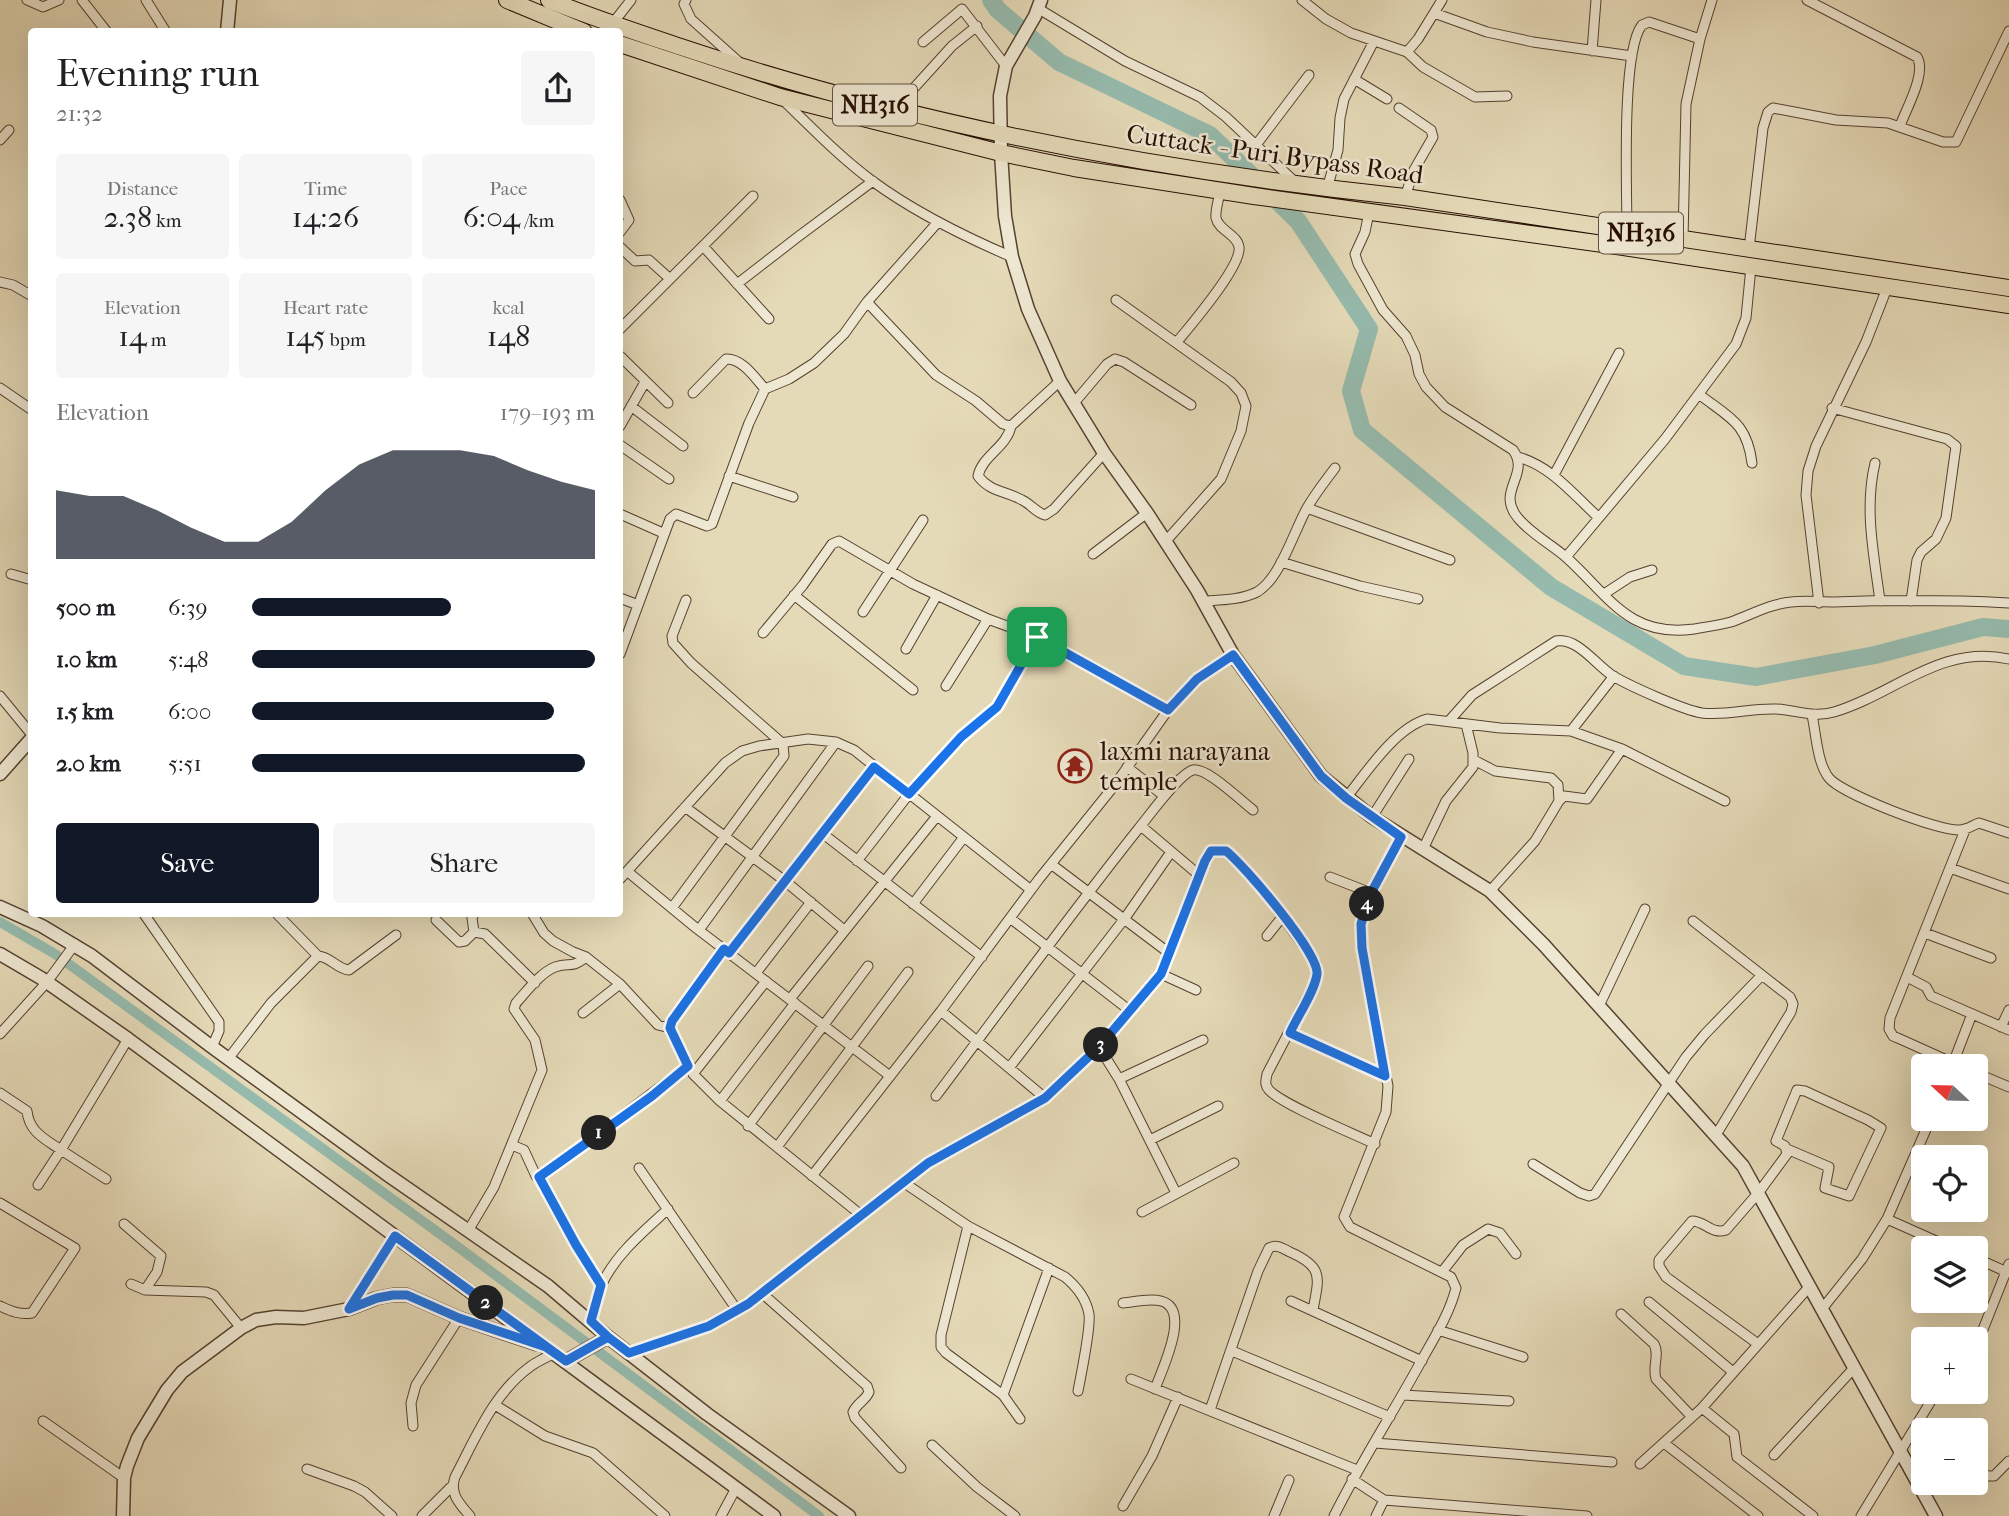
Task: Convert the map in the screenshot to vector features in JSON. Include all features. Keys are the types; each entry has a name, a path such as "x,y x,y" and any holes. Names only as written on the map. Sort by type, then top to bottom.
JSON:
{"highway":[{"path":"507,0 573,28"},
{"name":"Cuttack - Puri Bypass Road","path":"549,0 747,69 866,103 1000,134 1297,185 1405,197 2009,288"},
{"name":"Cuttack - Puri Bypass Road","path":"623,45 780,97 1001,153 1220,191 2009,305"}],"street":[{"path":"27,0 43,7 59,0"},
{"path":"82,0 103,28"},
{"path":"146,0 164,28"},
{"path":"227,28 230,0"},
{"path":"613,23 631,0"},
{"path":"686,0 684,4 691,19 747,69"},
{"path":"1407,52 1442,0"},
{"path":"1592,51 1596,0"},
{"path":"1684,239 1685,116 1700,39 1712,0"},
{"path":"1807,0 1825,4 1911,52 1921,62 1920,77 1900,126"},
{"path":"1304,1 1326,19 1351,33 1407,52 1423,67 1475,97 1507,96"},
{"path":"923,42 962,9 1009,61"},
{"path":"1297,185 1200,97 1125,61 1039,9 1009,61 1000,96 1005,216 1012,257 1028,309 1060,381 1104,453 1166,541 1206,604 1231,652 1321,776 1346,798 1401,837 1489,891 1527,926 1743,1166 1901,1453 1911,1465"},
{"path":"1434,13 1487,32 1557,47 1632,56"},
{"path":"1627,231 1628,101 1632,56 1639,29 1649,22 1700,39"},
{"path":"904,99 952,46 977,26"},
{"path":"1749,249 1763,128 1768,112 1773,108 1836,120 1888,123 1943,142 1956,142 2009,31"},
{"path":"1327,189 1338,150 1341,107 1374,41"},
{"path":"1256,145 1309,75"},
{"path":"1354,79 1387,99"},
{"path":"780,97 873,181 938,222 1012,257"},
{"path":"1399,108 1431,130 1433,137 1414,170 1405,197"},
{"path":"0,141 9,130"},
{"path":"737,284 873,181"},
{"path":"1177,342 1218,290 1238,258 1240,248 1216,218 1220,191"},
{"path":"623,326 753,196"},
{"path":"623,205 629,216 628,223 623,229"},
{"path":"1369,212 1365,232 1355,254 1358,264 1382,310 1406,336 1426,387 1445,407 1506,445 1518,457 1529,460 1554,475 1598,517"},
{"path":"623,646 663,533 676,514 707,526 712,524 749,423 765,389 811,366 844,334 867,302 938,222"},
{"path":"703,246 769,319"},
{"path":"623,250 635,261 649,260 670,278"},
{"path":"1566,557 1700,395 1742,331 1746,318 1751,267"},
{"path":"0,282 13,285 28,294"},
{"path":"1819,603 1806,495 1808,471 1832,408 1866,342 1887,288"},
{"path":"1116,300 1231,382 1241,393 1246,406 1241,431 1221,479 1166,541"},
{"path":"867,302 936,375 976,401 1003,424 1011,426"},
{"path":"1554,475 1619,354"},
{"path":"623,359 668,403"},
{"path":"693,393 726,359 740,363 765,389"},
{"path":"1074,403 1107,364 1115,359 1191,405"},
{"path":"1060,381 1011,426 1007,437 981,467 978,476 990,488 1004,495 1020,498 1045,515 1054,509 1104,453"},
{"path":"623,421 645,382"},
{"path":"0,388 28,407"},
{"path":"1700,395 1744,432 1749,442 1752,463"},
{"path":"631,406 683,446"},
{"path":"1832,408 1947,439 1956,446 1946,519 1936,539 1921,552 1917,560 1911,601"},
{"path":"623,447 669,480"},
{"path":"1518,457 1519,466 1509,494 1509,507 1520,521 1566,557 1635,622 1671,631 1730,622 1766,607 1792,601 2009,603"},
{"path":"1875,463 1869,501 1880,601"},
{"path":"1206,604 1258,591 1266,585 1281,562 1307,508 1335,468"},
{"path":"729,476 793,497"},
{"path":"1307,508 1450,560"},
{"path":"1093,554 1147,513"},
{"path":"623,515 663,533"},
{"path":"863,612 923,520"},
{"path":"763,633 832,544 839,541 937,596 1037,637 1168,710"},
{"path":"1281,562 1360,586 1418,599"},
{"path":"1604,594 1630,578 1653,570"},
{"path":"11,574 28,579"},
{"path":"794,594 913,690"},
{"path":"906,649 937,596"},
{"path":"623,599 638,605"},
{"path":"672,908 783,756 783,744 691,663 673,643 672,636 686,600"},
{"path":"946,687 988,619"},
{"path":"858,861 909,794 961,737 997,707 1037,637"},
{"path":"1449,721 1472,695 1562,639 1614,676 1678,706 1700,713 1778,709 1812,715 1835,712 1938,664 1984,657 2009,659"},
{"path":"812,1176 1128,767 1168,710 1197,679 1231,652"},
{"path":"1571,731 1614,676"},
{"path":"0,696 28,732"},
{"path":"1812,715 1823,768 1832,782 1934,826 1957,831 1979,823 2009,833"},
{"path":"1346,798 1381,754 1407,730 1427,719 1500,728 1571,731 1622,749 1725,801"},
{"path":"1423,849 1446,801 1473,768 1474,760 1466,724"},
{"path":"623,876 725,763 741,751 759,746 821,739 836,741 854,750 1031,890"},
{"path":"699,930 836,741"},
{"path":"0,774 28,742"},
{"path":"1489,891 1535,841 1559,801 1564,796 1587,799 1622,749"},
{"path":"1372,817 1409,759"},
{"path":"1474,760 1501,773 1551,778 1558,785 1559,801"},
{"path":"861,1215 720,1101 690,1070 670,1028 676,1014 874,767"},
{"path":"1128,767 1164,796"},
{"path":"936,1096 1089,891 1164,796 1189,771 1206,773 1254,810"},
{"path":"685,807 785,881 844,930"},
{"path":"720,1101 844,930 937,816"},
{"path":"1141,826 1199,875"},
{"path":"1931,1054 1893,1035 1889,1029 1890,1018 1965,830"},
{"path":"822,834 982,957"},
{"path":"913,904 964,837"},
{"path":"1334,1516 1357,1470 1438,1331 1456,1288 1451,1277 1350,1227 1346,1222 1346,1211 1375,1144 1388,1098 1361,924 1371,893 1401,837"},
{"path":"629,1353 709,1326 737,1310 763,1294 928,1163 1045,1098 1099,1047 1161,974 1211,851 1226,851 1259,884 1316,963 1318,972 1290,1033 1267,1074 1267,1088 1282,1099 1375,1144"},
{"path":"1010,1068 1125,918 1171,852"},
{"path":"1051,864 1170,953"},
{"path":"1950,868 2009,889"},
{"path":"628,872 699,930 890,1076"},
{"path":"1330,877 1371,893"},
{"path":"756,973 811,902"},
{"path":"0,907 75,944 385,1173 548,1286 591,1321 605,1338 849,1516"},
{"path":"1599,1006 1645,909"},
{"path":"1267,936 1283,916"},
{"path":"146,917 219,1022 219,1031 212,1047"},
{"path":"280,917 318,956 330,959 343,970 349,970 396,935"},
{"path":"472,917 474,932"},
{"path":"534,917 544,933 553,941 586,957 620,984 658,1025 670,1028"},
{"path":"1010,918 1129,1010"},
{"path":"436,920 460,942 474,932"},
{"path":"1693,921 1790,997 1793,1004 1791,1013 1716,1135"},
{"path":"474,932 485,934 535,983"},
{"path":"1924,933 1991,958"},
{"path":"0,1034 49,979 75,944"},
{"path":"0,954 49,979 551,1350"},
{"path":"229,1059 271,1003 318,956"},
{"path":"468,1231 494,1187 542,1070 535,1040 514,1009 516,1003 554,967 576,965 586,957"},
{"path":"748,1126 867,966"},
{"path":"777,1147 908,972"},
{"path":"1161,974 1196,990"},
{"path":"1533,1164 1580,1193 1589,1196 1595,1194 1668,1084 1705,1034 1762,975"},
{"path":"1907,977 1926,987 1931,996 2005,1028 2009,1010"},
{"path":"539,1177 690,1070 766,981"},
{"path":"583,1013 620,984"},
{"path":"941,1011 1045,1098"},
{"path":"1959,1054 1972,1014"},
{"path":"1290,1033 1385,1076"},
{"path":"38,1185 128,1039"},
{"path":"1119,1079 1203,1040"},
{"path":"1099,1047 1119,1079 1176,1192"},
{"path":"1988,1078 2009,1087"},
{"path":"1797,1090 1805,1091 1881,1128 1849,1196 1825,1188 1829,1167 1787,1149 1776,1141 1797,1090"},
{"path":"0,1093 27,1111 28,1121 36,1133 106,1179"},
{"path":"1150,1140 1218,1106"},
{"path":"1822,1309 1862,1259 1887,1219 1925,1131"},
{"path":"512,1145 524,1150 533,1172 539,1177 601,1285"},
{"path":"1758,1344 1666,1277 1659,1266 1659,1260 1692,1221 1714,1231 1726,1230 1759,1192 1787,1154 1787,1149"},
{"path":"1142,1212 1234,1163"},
{"path":"639,1168 737,1310"},
{"path":"903,1182 968,1226 1049,1268 1075,1285 1085,1302 1089,1316 1078,1391"},
{"path":"0,1203 75,1248 32,1313 24,1315 2,1310"},
{"path":"591,1321 601,1285 610,1270 635,1240 668,1209"},
{"path":"1887,1219 1925,1236"},
{"path":"124,1224 160,1256 157,1272 145,1290"},
{"path":"968,1226 941,1335 941,1347 1003,1395 1020,1419"},
{"path":"1442,1272 1463,1245 1488,1229 1500,1233 1516,1254"},
{"path":"349,1309 395,1236"},
{"path":"1210,1410 1258,1271 1269,1248 1274,1245 1313,1264 1318,1281 1313,1310"},
{"path":"1985,1327 2008,1269 1988,1262"},
{"path":"1003,1395 1049,1268"},
{"path":"131,1284 145,1290 206,1292 220,1302 241,1328"},
{"path":"1640,1465 1702,1408 1809,1287"},
{"path":"763,1294 867,1386 867,1397 855,1406 855,1418 901,1468"},
{"path":"123,1516 124,1478 138,1438 167,1390 182,1372 256,1320 276,1317 304,1318 349,1309 393,1295 407,1295 459,1318 572,1358 774,1516"},
{"path":"1123,1303 1158,1300 1167,1303 1173,1310 1175,1329 1155,1388"},
{"path":"1291,1301 1422,1360"},
{"path":"1649,1302 1733,1372"},
{"path":"1621,1314 1654,1344 1657,1356 1653,1371 1656,1379 1692,1417"},
{"path":"413,1426 411,1403 416,1385 459,1318"},
{"path":"1438,1331 1523,1357"},
{"path":"572,1358 605,1338"},
{"path":"422,1516 452,1487 470,1447 495,1405 516,1379 551,1350"},
{"path":"1232,1350 1390,1417"},
{"path":"1774,1455 1854,1368"},
{"path":"1131,1379 1357,1470"},
{"path":"1403,1395 1509,1401"},
{"path":"1123,1506 1152,1456 1178,1397"},
{"path":"1861,1516 1929,1404"},
{"path":"495,1405 545,1436 593,1454 665,1516"},
{"path":"1702,1408 1734,1434 1734,1451 1737,1457 1813,1516"},
{"path":"43,1421 124,1478"},
{"path":"1375,1443 1612,1462"},
{"path":"1664,1443 1758,1516"},
{"path":"932,1445 977,1487 1015,1516"},
{"path":"1988,1476 1994,1476 2009,1461"},
{"path":"307,1469 355,1486 392,1516"},
{"path":"1352,1479 1384,1500 1587,1516"},
{"path":"1274,1516 1289,1480"},
{"path":"452,1487 454,1495 471,1516"},
{"path":"721,1516 736,1488"},
{"path":"1927,1495 1936,1516"},
{"path":"1376,1516 1384,1500"}],"waterway":[{"path":"991,0 998,10 1059,62 1210,135 1298,221 1369,329 1351,391 1362,430 1551,587 1684,666 1756,677 1875,655 1983,627 2009,629"},
{"path":"0,922 55,954 458,1247 819,1516"}],"place":[{"name":"laxmi narayana temple","path":"1075,766"}],"route":[{"path":"1037,637 997,707 972,726 909,794 874,767 729,953 724,949 672,1021 670,1028 688,1066 652,1096 539,1177 601,1285 591,1321 608,1337 578,1354 566,1361 546,1347 459,1318 407,1295 377,1298 349,1309 395,1236 566,1361 608,1337 629,1353 709,1326 763,1294 928,1163 1045,1098 1062,1084 1099,1047 1161,974 1211,851 1226,851 1233,856 1259,884 1316,963 1316,980 1290,1033 1385,1076 1362,948 1361,924 1371,893 1401,837 1346,798 1321,776 1233,655 1197,679 1168,710 1037,637"}]}
